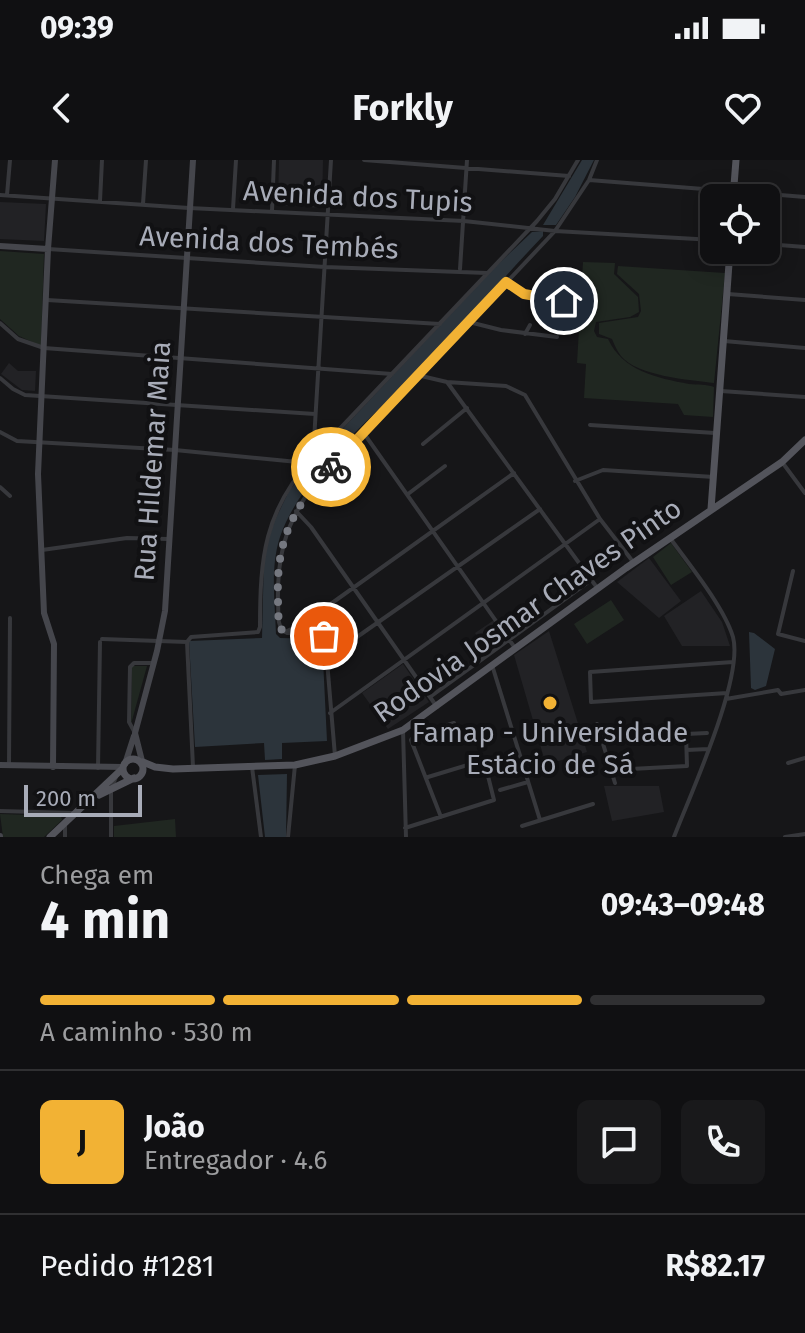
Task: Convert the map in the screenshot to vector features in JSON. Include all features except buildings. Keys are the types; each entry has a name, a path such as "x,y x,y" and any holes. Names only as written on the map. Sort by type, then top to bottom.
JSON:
{"main road":[{"path":"53,767 54,644 44,613 38,441 55,160"},
{"name":"Rua Hildemar Maia","path":"142,761 135,733 165,611 193,160"},
{"path":"735,184 736,160"},
{"path":"0,246 48,249"},
{"path":"711,509 729,264"},
{"name":"Rodovia Josmar Chaves Pinto","path":"142,761 155,767 173,769 295,765 335,756 403,730 492,665 513,644 782,462 805,440"},
{"name":"Rodovia Josmar Chaves Pinto","path":"795,452 805,448"},
{"path":"0,765 122,768 133,759 142,761 144,769 137,777 127,777 122,768 135,733"},
{"name":"Rodovia Josmar Chaves Pinto","path":"50,837 122,768"},
{"name":"Rodovia Josmar Chaves Pinto","path":"94,798 137,777 173,769"}],"street":[{"path":"7,195 10,160"},
{"path":"100,201 102,160"},
{"path":"143,204 146,160"},
{"path":"233,209 236,160"},
{"path":"272,211 274,160"},
{"path":"313,457 331,160"},
{"path":"364,160 570,176"},
{"path":"460,270 467,160"},
{"path":"193,768 187,642 191,637 256,634 260,627 260,568 266,536 283,495 313,457 549,208 578,160"},
{"path":"285,632 279,623 278,562 284,536 311,488 553,230 589,180 597,160"},
{"path":"589,180 700,191"},
{"name":"Avenida dos Tupis","path":"0,195 189,208 464,221 700,239"},
{"path":"780,196 805,197"},
{"path":"780,245 805,247"},
{"name":"Avenida dos Tembés","path":"48,249 325,267 487,273"},
{"path":"506,282 524,294 571,301"},
{"path":"728,294 805,300"},
{"path":"47,300 440,324"},
{"path":"469,322 525,334 557,337"},
{"path":"0,323 18,339 44,348 392,374"},
{"path":"525,334 530,325"},
{"path":"724,341 805,348"},
{"path":"417,375 447,382 496,384 520,391 600,519 634,563"},
{"path":"0,378 18,392 42,396 315,414"},
{"path":"447,382 598,589"},
{"path":"721,391 805,397"},
{"path":"423,444 467,408"},
{"path":"590,425 718,433"},
{"path":"0,432 17,441 175,450 308,463"},
{"path":"363,432 513,644"},
{"path":"782,462 805,493"},
{"path":"408,494 445,466"},
{"path":"575,481 603,470 714,477"},
{"path":"285,632 304,623 514,473"},
{"path":"0,487 10,496"},
{"path":"327,658 540,509"},
{"path":"296,511 306,520 437,707"},
{"path":"330,713 600,519"},
{"path":"40,550 127,538 170,539"},
{"path":"670,538 708,591 730,630 734,644 727,696 674,837"},
{"path":"793,571 778,634 805,641"},
{"path":"430,697 513,644 590,579"},
{"path":"9,765 10,618"},
{"path":"285,632 325,637 335,756"},
{"path":"98,768 101,641 187,642"},
{"path":"733,662 590,672 591,702 727,696 778,690 781,694 805,690"},
{"path":"135,733 129,722 130,667 134,663 154,663"},
{"path":"492,665 540,820"},
{"path":"441,817 428,777 411,740 414,736 454,723"},
{"path":"597,724 615,783"},
{"path":"403,730 406,837"},
{"path":"601,738 707,733"},
{"path":"612,770 687,766 686,734"},
{"path":"687,750 708,749"},
{"path":"788,763 805,758"},
{"path":"405,828 494,800 484,760 428,777"},
{"path":"288,837 295,765"},
{"path":"252,767 261,837"},
{"path":"111,837 111,789 122,768"},
{"path":"500,790 528,782"},
{"path":"522,826 593,804"},
{"path":"0,811 77,813"},
{"path":"65,824 65,837"},
{"path":"785,837 805,834"}],"shaded area":[{"path":"279,160 323,160 322,208 278,205"},
{"path":"582,160 594,160 575,197 556,225 543,225"},
{"path":"0,202 46,204 44,241 0,239"},
{"path":"543,231 543,236 443,346 324,466 291,513 280,537 274,573 276,634 280,638 322,639 327,741 282,743 282,759 265,760 264,743 195,747 189,641 262,638 264,555 274,522 289,491 316,457 492,270 532,232"},
{"path":"0,251 44,254 41,346 19,336 0,319"},
{"path":"583,262 615,263 614,274 638,297 639,312 630,317 596,322 594,331 597,337 608,339 622,359 653,376 714,387 713,417 684,415 678,404 584,398 586,364 577,363"},
{"path":"618,266 725,273 714,383 664,376 639,368 621,356 612,339 599,334 599,323 638,317 641,311 639,294 617,274"},
{"path":"9,363 18,371 36,371 35,391 22,390 1,374"},
{"path":"671,543 692,572 671,585 653,557"},
{"path":"649,558 681,601 659,618 617,582"},
{"path":"701,591 722,622 730,646 682,646 664,616"},
{"path":"611,600 624,620 587,644 574,624"},
{"path":"494,620 505,635 485,648 475,633"},
{"name":"Famap - Universidade Estácio de Sá","path":"549,631 587,752 546,765 514,655"},
{"path":"749,632 775,649 766,686 755,690 751,688"},
{"path":"403,664 429,702 388,729 362,693"},
{"path":"132,666 147,666 131,724"},
{"path":"287,774 286,837 265,837 258,775"},
{"path":"604,786 659,786 664,812 612,821"},
{"path":"0,814 61,816 62,820 44,837 3,837"},
{"path":"175,819 176,837 114,837 114,826"}],"way so far":[{"path":"324,636 295,634 280,629 278,562 284,536 296,511 311,488 331,467"}],"place":[{"name":"Famap - Universidade Estácio de Sá","path":"550,703"}],"route":[{"path":"331,467 506,282 524,294 564,301"}]}
